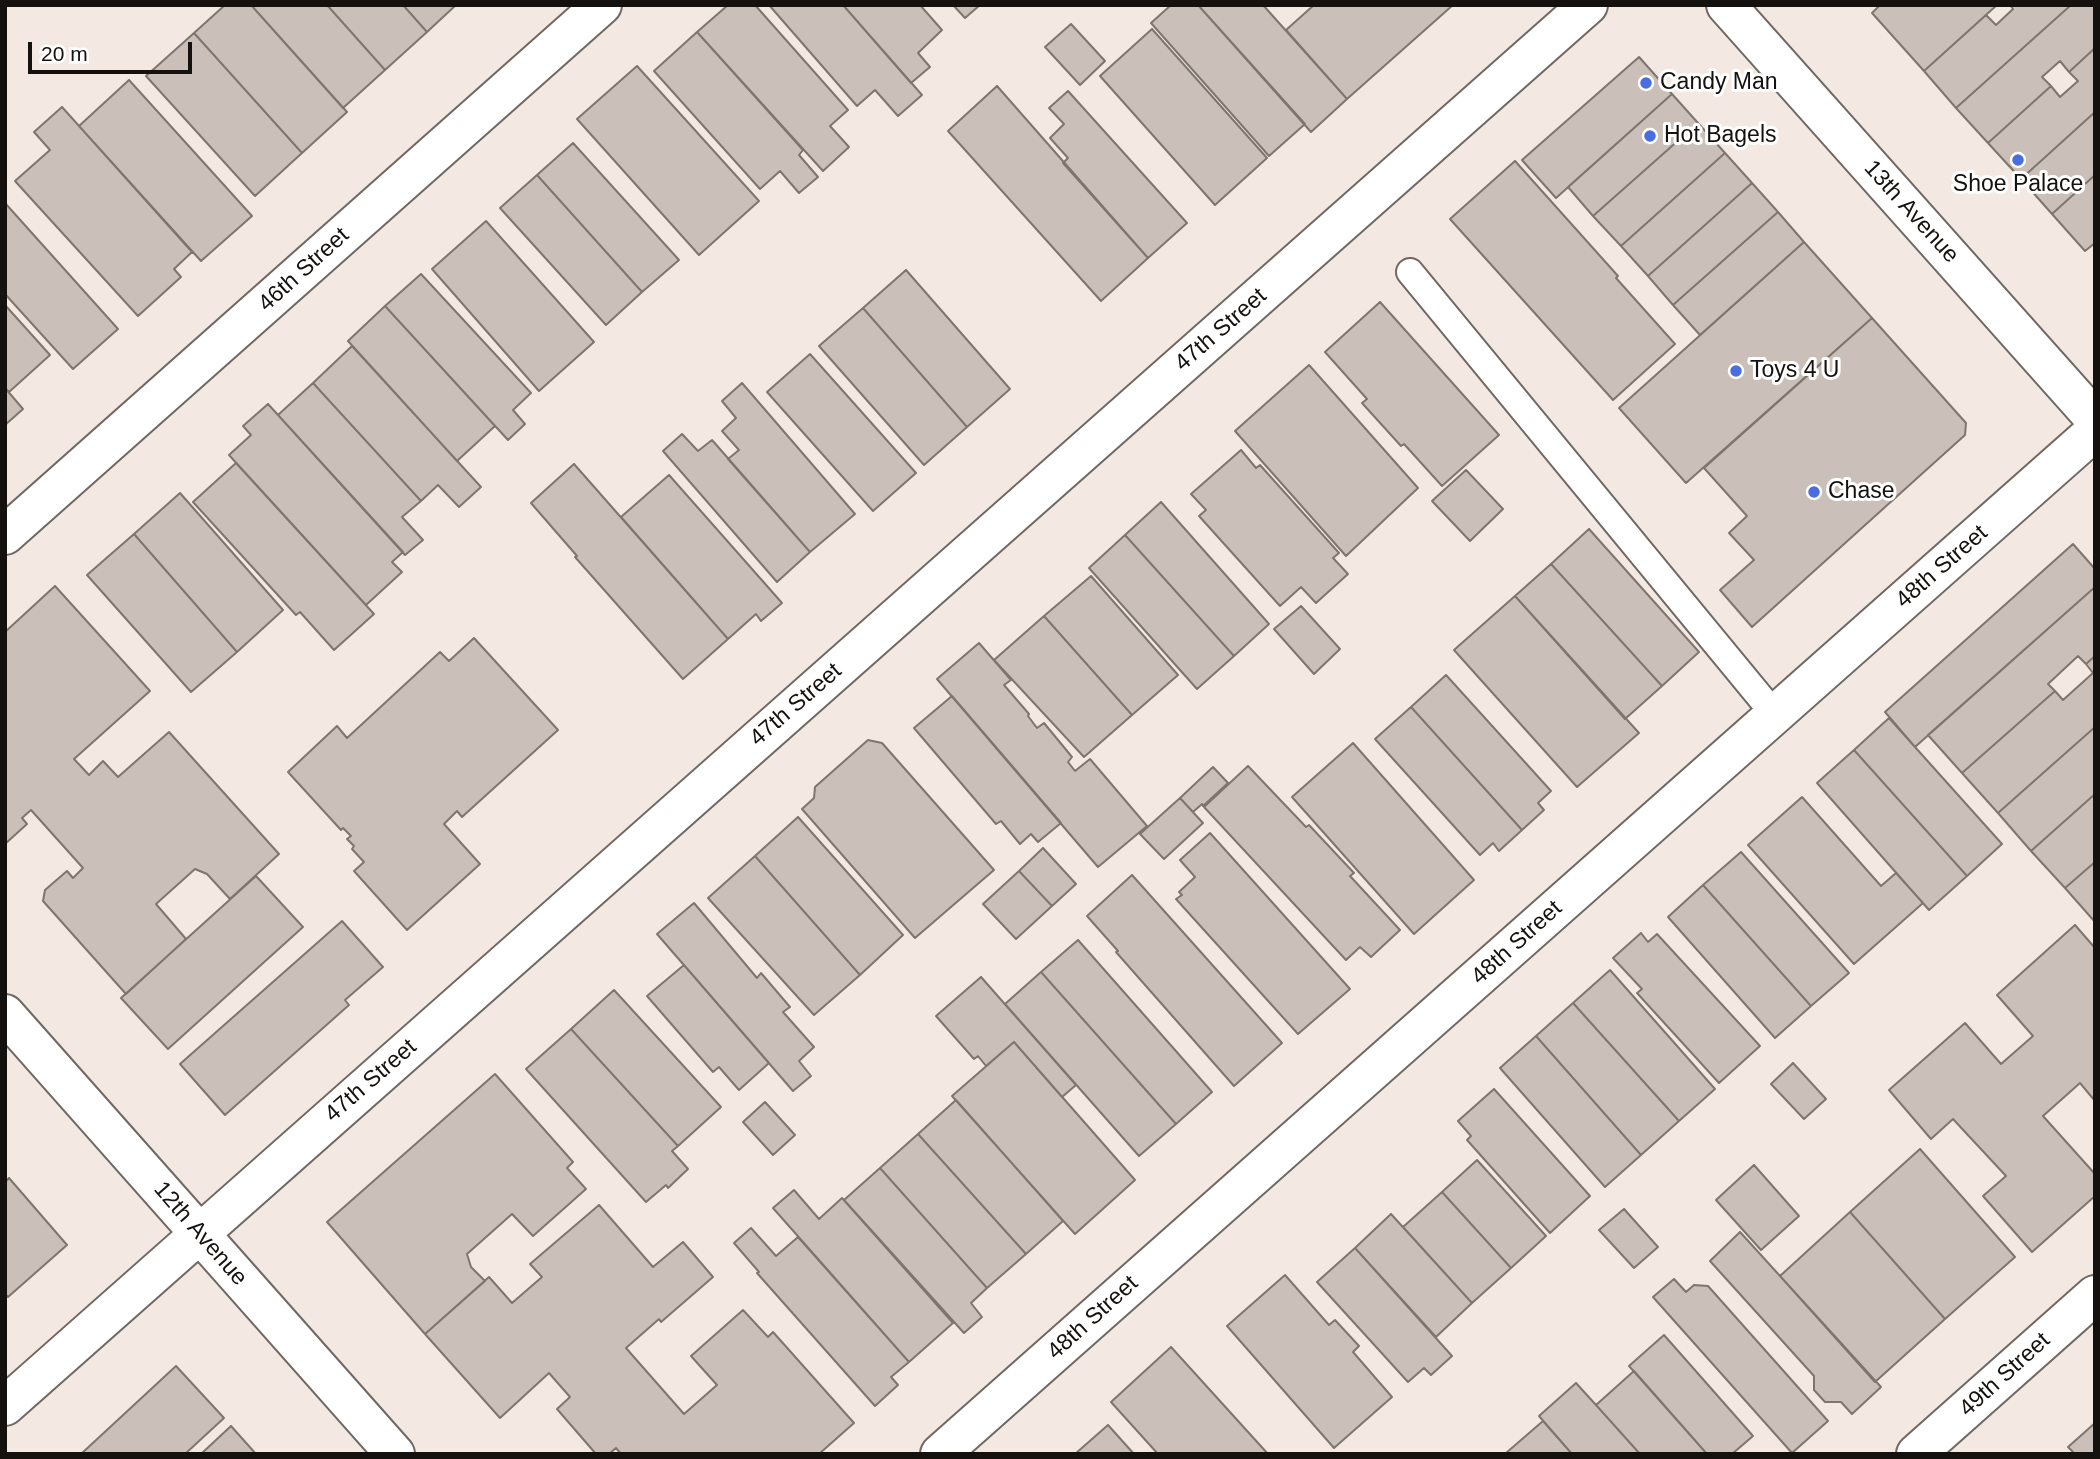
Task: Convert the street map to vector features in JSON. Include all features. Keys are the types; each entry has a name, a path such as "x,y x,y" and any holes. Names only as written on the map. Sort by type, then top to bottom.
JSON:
{"street":[{"name":"46th Street","path":"5,535 602,5"},
{"name":"47th Street","path":"5,1406 1588,5"},
{"name":"13th Avenue","path":"1726,5 2095,419"},
{"name":"48th Street","path":"940,1454 2095,431"},
{"name":"12th Avenue","path":"5,1014 395,1454"},
{"name":"49th Street","path":"1916,1454 2095,1295"}],"lane":[{"path":"1410,272 1775,715"}],"building":[{"path":"225,5 251,5 347,112 302,153 194,33"},
{"path":"251,5 327,5 385,70 343,108"},
{"path":"327,5 403,5 427,32 385,70"},
{"path":"403,5 456,5 427,32"},
{"path":"728,5 755,5 848,110 830,126 849,147 823,171 697,32"},
{"path":"769,5 843,5 922,95 898,116 875,90 857,106"},
{"path":"843,5 920,5 942,30 918,53 930,67 911,83"},
{"path":"953,5 980,5 965,18"},
{"path":"1171,5 1198,5 1305,124 1269,156 1151,23"},
{"path":"1198,5 1263,5 1347,99 1311,132"},
{"path":"1314,5 1453,5 1347,99 1286,30"},
{"path":"1880,5 1997,5 1924,71 1872,13"},
{"path":"2010,5 2071,5 1956,108 1924,71 1986,15 1996,25 2013,9"},
{"path":"2071,5 2095,5 2095,48 2069,72 2060,61 2042,77 2051,86 1988,143 1956,108"},
{"path":"1071,24 1105,61 1080,85 1045,47"},
{"path":"1152,29 1267,158 1215,205 1100,76"},
{"path":"697,32 803,150 799,155 818,177 799,193 780,171 760,189 654,71"},
{"path":"194,33 302,153 255,196 146,76"},
{"path":"2095,48 2095,112 2021,179 1988,143 2051,86 2060,97 2078,81 2069,72"},
{"path":"1639,57 1672,94 1556,198 1522,160"},
{"path":"637,66 759,201 699,255 577,119"},
{"path":"129,80 252,216 201,261 79,126"},
{"path":"997,86 1148,258 1101,301 948,131"},
{"path":"1068,91 1187,223 1148,258 1063,163 1068,158 1050,138 1064,124 1049,108"},
{"path":"1672,94 1698,123 1593,216 1568,187"},
{"path":"62,107 192,252 174,269 181,277 138,316 15,181 50,150 34,132"},
{"path":"2095,112 2095,175 2052,214 2021,179"},
{"path":"1698,123 1725,153 1621,246 1593,216"},
{"path":"573,143 679,260 642,292 537,175"},
{"path":"1725,153 1752,183 1648,276 1621,246"},
{"path":"1515,161 1675,344 1613,400 1450,219"},
{"path":"537,175 642,292 606,325 500,208"},
{"path":"2095,175 2095,243 2085,251 2052,214"},
{"path":"1752,183 1778,212 1673,305 1648,276"},
{"path":"5,203 118,329 73,369 5,294"},
{"path":"1778,212 1804,242 1700,335 1673,305"},
{"path":"486,221 594,342 539,391 432,269"},
{"name":"Toys 4 U","path":"1804,242 1872,318 1686,483 1619,408"},
{"path":"906,270 1010,389 967,427 863,308"},
{"path":"421,274 531,393 513,410 525,424 508,440 385,306"},
{"path":"1380,302 1499,435 1442,486 1362,403 1367,399 1325,352"},
{"path":"5,305 50,355 9,392 5,388"},
{"path":"385,306 495,426 457,461 348,341"},
{"path":"863,308 967,427 924,465 819,346"},
{"name":"Chase","path":"1872,318 1966,423 1965,435 1752,627 1720,590 1754,560 1729,533 1747,516 1704,468"},
{"path":"352,346 481,487 459,507 438,485 421,501 313,383"},
{"path":"810,354 916,473 873,511 767,392"},
{"path":"1309,365 1418,488 1346,556 1235,431"},
{"path":"313,383 421,501 402,517 423,540 405,555 278,415"},
{"path":"742,383 855,514 810,552 728,459 739,450 722,431 736,418 722,401"},
{"path":"5,388 23,409 5,425"},
{"path":"268,404 403,552 392,562 402,572 366,605 229,455 251,435 243,426"},
{"path":"682,434 698,451 712,440 810,552 777,582 663,451"},
{"path":"1241,450 1256,468 1260,465 1339,553 1333,558 1348,574 1316,603 1301,587 1280,606 1199,516 1206,510 1191,494"},
{"path":"236,463 374,614 334,650 300,612 296,615 193,502"},
{"path":"574,464 728,639 683,679 531,503"},
{"path":"1466,470 1503,509 1470,541 1432,501"},
{"path":"669,475 782,603 761,621 756,614 728,639 621,517"},
{"path":"180,493 283,610 237,652 134,534"},
{"path":"1161,502 1269,624 1234,656 1125,535"},
{"path":"1589,529 1699,652 1662,686 1551,564"},
{"path":"134,534 237,652 191,692 87,575"},
{"path":"1125,535 1234,656 1197,689 1089,568"},
{"path":"2073,544 2095,569 2095,587 1915,747 1885,712"},
{"path":"1551,564 1662,686 1625,719 1515,596"},
{"path":"1091,576 1178,675 1132,715 1044,616"},
{"path":"55,586 150,691 74,759 89,775 103,761 118,777 169,732 279,854 230,899 207,874 195,869 156,904 186,939 126,994 43,901 45,890 67,871 73,878 83,868 31,810 22,818 27,824 5,844 5,632"},
{"path":"2095,587 2095,656 2086,664 2078,656 2048,684 2055,691 1962,773 1928,735"},
{"path":"1515,596 1639,733 1577,787 1454,650"},
{"path":"1301,606 1340,649 1314,674 1274,629"},
{"path":"1044,616 1132,715 1084,757 994,660"},
{"path":"474,638 558,730 462,817 457,811 444,824 480,864 407,930 354,871 364,862 347,839 351,836 343,828 341,830 288,772 337,726 347,738 440,652 449,661"},
{"path":"979,643 1011,680 1004,685 1029,714 1037,728 1044,723 1072,757 1068,762 1075,771 1090,759 1147,826 1098,867 937,679"},
{"path":"2095,656 2095,727 1998,813 1962,773 2055,691 2063,700 2093,673 2086,664"},
{"path":"1446,675 1551,791 1538,803 1544,810 1522,830 1411,707"},
{"path":"952,696 1061,823 1038,842 1031,834 1020,844 1001,821 996,824 914,728"},
{"path":"1411,707 1522,830 1499,851 1493,843 1480,855 1375,739"},
{"path":"1889,718 2002,844 1967,876 1854,750"},
{"path":"2095,727 2095,794 2031,851 1998,813"},
{"path":"868,740 882,743 994,870 915,938 802,809 814,798 815,787"},
{"path":"1353,743 1474,880 1414,934 1292,797"},
{"path":"1854,750 1967,876 1929,910 1817,783"},
{"path":"1248,766 1354,873 1350,876 1400,930 1371,957 1360,947 1346,960 1204,807"},
{"path":"1213,767 1228,783 1193,812 1180,798"},
{"path":"2095,794 2095,862 2065,888 2031,851"},
{"path":"1802,797 1881,886 1896,873 1923,903 1854,964 1748,845"},
{"path":"1180,798 1203,823 1164,859 1140,834"},
{"path":"798,817 903,935 860,975 755,856"},
{"path":"1210,833 1350,989 1298,1034 1176,899 1182,895 1179,892 1195,877 1180,860"},
{"path":"1043,848 1076,884 1052,906 1019,871"},
{"path":"1741,852 1849,973 1811,1006 1703,885"},
{"path":"755,856 860,975 814,1015 708,898"},
{"path":"2095,862 2095,922 2065,888"},
{"path":"1019,871 1052,906 1016,939 983,904"},
{"path":"1132,875 1282,1043 1234,1086 1087,916"},
{"path":"256,876 303,927 168,1049 121,998"},
{"path":"1703,885 1811,1006 1775,1038 1668,917"},
{"path":"694,903 757,978 761,973 790,1007 783,1012 814,1047 799,1061 811,1076 793,1091 657,934"},
{"path":"342,921 383,967 345,1000 349,1005 225,1115 180,1064"},
{"path":"2075,925 2095,948 2095,1101 2080,1083 2043,1116 2095,1174 2095,1196 2032,1252 1983,1196 2006,1176 1953,1119 1931,1139 1889,1090 1965,1023 2001,1064 2033,1036 1997,995"},
{"path":"1641,933 1648,942 1657,934 1760,1046 1719,1083 1637,993 1642,989 1613,958"},
{"path":"1078,940 1212,1092 1176,1124 1041,972"},
{"path":"684,965 769,1063 739,1090 719,1067 713,1072 647,996"},
{"path":"1610,970 1715,1089 1679,1121 1573,1003"},
{"path":"1041,972 1176,1124 1139,1156 1005,1004"},
{"path":"981,977 1076,1085 1062,1097 1014,1042 986,1066 978,1056 974,1059 936,1016"},
{"path":"614,990 721,1107 678,1146 571,1029"},
{"path":"1573,1003 1679,1121 1641,1155 1536,1036"},
{"path":"571,1029 678,1146 672,1151 688,1169 668,1188 666,1185 646,1202 526,1069"},
{"path":"1536,1036 1641,1155 1605,1187 1500,1068"},
{"path":"1014,1042 1135,1180 1075,1234 952,1096"},
{"path":"1793,1063 1826,1099 1804,1119 1771,1084"},
{"path":"495,1074 573,1162 567,1168 586,1189 533,1236 512,1214 467,1254 471,1267 485,1281 425,1334 327,1222"},
{"path":"1494,1089 1590,1196 1550,1233 1467,1140 1471,1136 1458,1121"},
{"path":"956,1100 1063,1221 1026,1254 918,1134"},
{"path":"765,1102 795,1135 773,1155 743,1122"},
{"path":"918,1134 1026,1254 987,1288 880,1168"},
{"path":"1920,1149 2015,1257 1945,1319 1850,1212"},
{"path":"1477,1160 1546,1236 1511,1268 1442,1192"},
{"path":"1754,1165 1799,1216 1761,1250 1716,1200"},
{"path":"880,1168 987,1288 971,1303 982,1317 964,1333 844,1200"},
{"path":"9,1178 67,1245 8,1297 5,1294 5,1182"},
{"path":"794,1190 819,1219 842,1198 953,1323 909,1362 773,1208"},
{"path":"1442,1192 1511,1268 1472,1303 1403,1227"},
{"path":"599,1205 653,1267 683,1242 713,1277 626,1348 684,1414 717,1385 691,1356 743,1310 768,1337 773,1332 854,1423 819,1454 621,1454 616,1448 609,1454 596,1454 557,1409 570,1397 549,1373 500,1418 425,1334 489,1277 512,1303 542,1277 530,1264"},
{"path":"1624,1209 1658,1247 1634,1268 1599,1230"},
{"path":"1850,1212 1945,1319 1875,1382 1780,1276"},
{"path":"1391,1214 1472,1303 1436,1337 1355,1248"},
{"path":"751,1228 776,1256 798,1237 909,1362 891,1377 898,1385 875,1406 757,1273 759,1272 734,1243"},
{"path":"1740,1232 1881,1387 1852,1414 1841,1402 1825,1402 1814,1390 1814,1376 1710,1261"},
{"path":"1355,1248 1452,1356 1431,1375 1424,1368 1408,1382 1317,1282"},
{"path":"1285,1275 1329,1325 1335,1320 1359,1346 1353,1352 1392,1397 1334,1448 1227,1326"},
{"path":"1674,1279 1686,1292 1694,1285 1708,1286 1828,1421 1792,1453 1653,1297"},
{"path":"1664,1335 1753,1436 1732,1454 1707,1454 1629,1366"},
{"path":"1171,1347 1268,1454 1158,1454 1111,1402"},
{"path":"176,1366 224,1418 185,1454 81,1454"},
{"path":"1634,1371 1707,1454 1640,1454 1596,1405"},
{"path":"1576,1383 1640,1454 1572,1454 1539,1416"},
{"path":"1543,1421 1572,1454 1506,1453"},
{"path":"2095,1423 2095,1454 2075,1454 2068,1447"},
{"path":"1108,1425 1134,1454 1075,1454"},
{"path":"231,1426 256,1454 201,1454"}],"place":[{"name":"Candy Man","path":"1646,83"},
{"name":"Hot Bagels","path":"1650,136"},
{"name":"Shoe Palace","path":"2018,160"},
{"name":"Toys 4 U","path":"1736,371"},
{"name":"Chase","path":"1814,492"}]}
